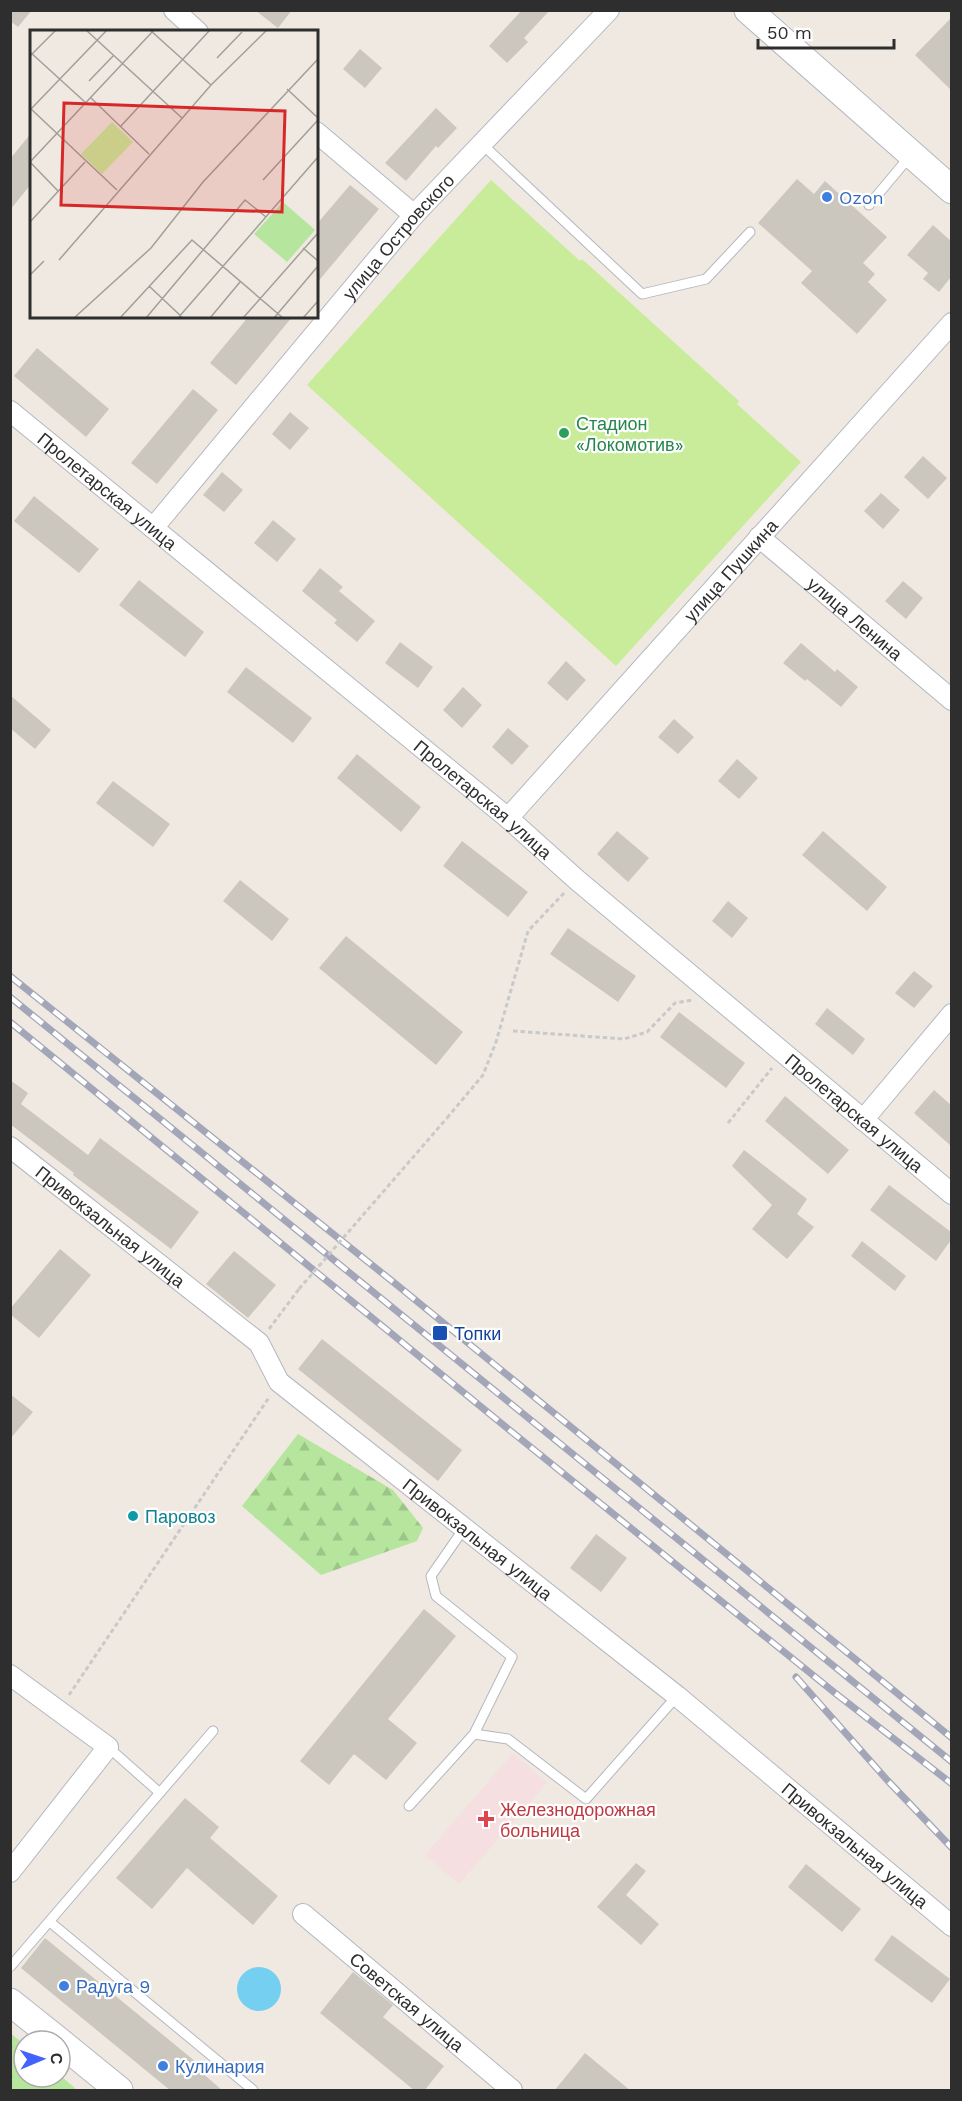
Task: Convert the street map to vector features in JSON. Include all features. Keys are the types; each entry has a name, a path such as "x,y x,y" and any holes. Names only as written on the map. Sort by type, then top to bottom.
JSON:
{"street":[{"path":"174,10 196,30"},
{"name":"улица Островского","path":"153,528 414,215 609,10"},
{"path":"748,10 951,190"},
{"path":"318,134 414,215"},
{"name":"улица Пушкина","path":"508,818 951,323"},
{"name":"Пролетарская улица","path":"10,411 508,818 577,880 951,1194"},
{"name":"улица Ленина","path":"759,537 951,700"},
{"path":"863,1120 951,1014"},
{"name":"Привокзальная улица","path":"10,1146 259,1342 279,1382 677,1696 951,1926"},
{"path":"10,1675 108,1747 10,1872"},
{"name":"Советская улица","path":"303,1914 506,2089"},
{"path":"10,2001 43,2029"},
{"path":"72,2053 119,2091"}],"lane":[{"path":"482,144 642,294 706,279 750,232"},
{"path":"869,205 912,154"},
{"path":"409,1806 474,1734 512,1657 436,1596 432,1576 465,1527"},
{"path":"474,1734 508,1739 586,1799 677,1696"},
{"path":"10,1967 213,1731"},
{"path":"108,1747 160,1793"},
{"path":"50,1922 253,2091"}],"path":[{"path":"259,1342 299,1289 483,1075 496,1042 528,932 577,880"},
{"path":"513,1031 624,1039 647,1032 675,1003 716,997"},
{"path":"728,1123 783,1053"},
{"path":"58,1711 279,1382"}],"shaded area":[{"name":"Железнодорожная больница","path":"513,1753 547,1783 459,1884 425,1855"}],"green space":[{"name":"Стадион «Локомотив»","path":"491,180 739,401 737,404 801,462 616,666 307,385"},
{"path":"298,1434 393,1490 423,1528 417,1541 321,1575 242,1506"},
{"path":"10,2033 12,2035 12,2089 72,2089 72,2086 77,2090 11,2090"}],"water":[{"path":"259,1967 275,1973 281,1989 275,2005 259,2011 243,2005 237,1989 243,1973"}],"building":[{"path":"10,10 32,10 18,27 10,21"},
{"path":"255,10 292,10 278,28"},
{"path":"522,10 550,10 524,38 528,42 507,63 489,46"},
{"path":"951,18 951,90 915,55"},
{"path":"360,49 382,68 365,88 343,69"},
{"path":"436,108 457,128 438,148 436,146 406,181 385,163"},
{"path":"30,134 30,185 10,210 10,159"},
{"path":"797,179 814,194 825,181 887,237 863,263 875,274 868,282 887,300 857,334 801,283 812,271 758,223"},
{"path":"350,185 379,209 318,282 318,223"},
{"path":"933,225 951,241 951,277 939,292 923,279 928,273 907,255"},
{"path":"247,318 291,318 236,385 210,363"},
{"path":"37,348 109,409 86,437 14,376"},
{"path":"193,389 218,410 157,484 131,463"},
{"path":"290,412 309,428 290,450 272,434"},
{"path":"923,456 947,478 928,499 904,477"},
{"path":"222,472 243,490 224,512 203,495"},
{"path":"881,493 900,510 883,529 864,511"},
{"path":"34,496 99,549 79,573 14,521"},
{"path":"273,520 296,539 277,562 254,543"},
{"path":"320,568 343,587 339,591 375,621 357,642 334,623 337,620 302,591"},
{"path":"139,580 204,632 185,657 119,605"},
{"path":"903,581 923,598 906,619 885,601"},
{"path":"400,642 433,667 418,688 385,663"},
{"path":"801,643 835,672 837,669 858,687 841,707 783,663"},
{"path":"566,661 586,680 567,701 547,683"},
{"path":"246,667 312,718 293,743 227,692"},
{"path":"463,687 482,705 462,728 443,710"},
{"path":"10,695 51,730 35,749 10,728"},
{"path":"674,719 694,737 678,754 658,737"},
{"path":"508,728 529,746 512,765 492,747"},
{"path":"357,754 421,807 401,832 337,778"},
{"path":"737,759 758,778 739,799 718,781"},
{"path":"113,781 170,824 153,847 96,803"},
{"path":"617,831 649,858 628,882 597,854"},
{"path":"823,831 887,887 867,911 802,855"},
{"path":"462,841 528,892 508,917 443,866"},
{"path":"240,880 289,919 272,941 223,901"},
{"path":"728,901 748,918 732,938 712,921"},
{"path":"568,928 636,976 618,1002 550,954"},
{"path":"346,936 463,1032 436,1065 319,968"},
{"path":"914,971 933,986 914,1008 895,993"},
{"path":"827,1008 865,1039 853,1055 815,1024"},
{"path":"679,1012 745,1063 726,1088 660,1037"},
{"path":"10,1080 28,1093 21,1104 88,1155 100,1138 199,1212 171,1249 10,1124"},
{"path":"934,1090 951,1105 951,1146 914,1113"},
{"path":"785,1096 849,1150 828,1174 765,1121"},
{"path":"744,1150 807,1199 797,1214 814,1227 787,1259 752,1229 772,1205 732,1166"},
{"path":"889,1185 951,1232 951,1240 936,1261 870,1210"},
{"path":"862,1241 906,1276 895,1291 851,1256"},
{"path":"60,1249 91,1275 39,1338 10,1314 10,1309"},
{"path":"234,1251 276,1285 248,1318 206,1284"},
{"path":"322,1339 462,1450 438,1481 298,1369"},
{"path":"10,1394 33,1412 10,1439"},
{"path":"596,1534 627,1558 601,1592 570,1568"},
{"path":"424,1609 456,1636 388,1719 417,1743 386,1780 354,1754 329,1785 300,1761"},
{"path":"185,1798 219,1827 210,1838 278,1896 253,1925 187,1868 152,1909 116,1878"},
{"path":"636,1863 646,1871 626,1895 659,1924 641,1945 597,1907"},
{"path":"806,1864 861,1909 842,1932 788,1887"},
{"path":"892,1935 950,1979 932,2003 874,1960"},
{"path":"45,1938 196,2062 193,2065 223,2091 171,2091 21,1968"},
{"path":"353,1972 393,2005 383,2017 444,2066 424,2091 415,2091 320,2013"},
{"path":"585,2053 631,2091 554,2091"}],"railway":[{"path":"10,976 397,1285 952,1738"},
{"path":"10,997 952,1762"},
{"path":"10,1022 507,1428 835,1693 952,1784"},
{"path":"796,1677 888,1781 952,1848"}],"place":[{"name":"Ozon","path":"827,197"},
{"name":"Стадион «Локомотив»","path":"564,433"},
{"name":"Топки","path":"440,1333"},
{"name":"Паровоз","path":"133,1516"},
{"name":"Железнодорожная больница","path":"486,1819"},
{"name":"Радуга 9","path":"64,1986"},
{"name":"Кулинария","path":"163,2066"}]}
